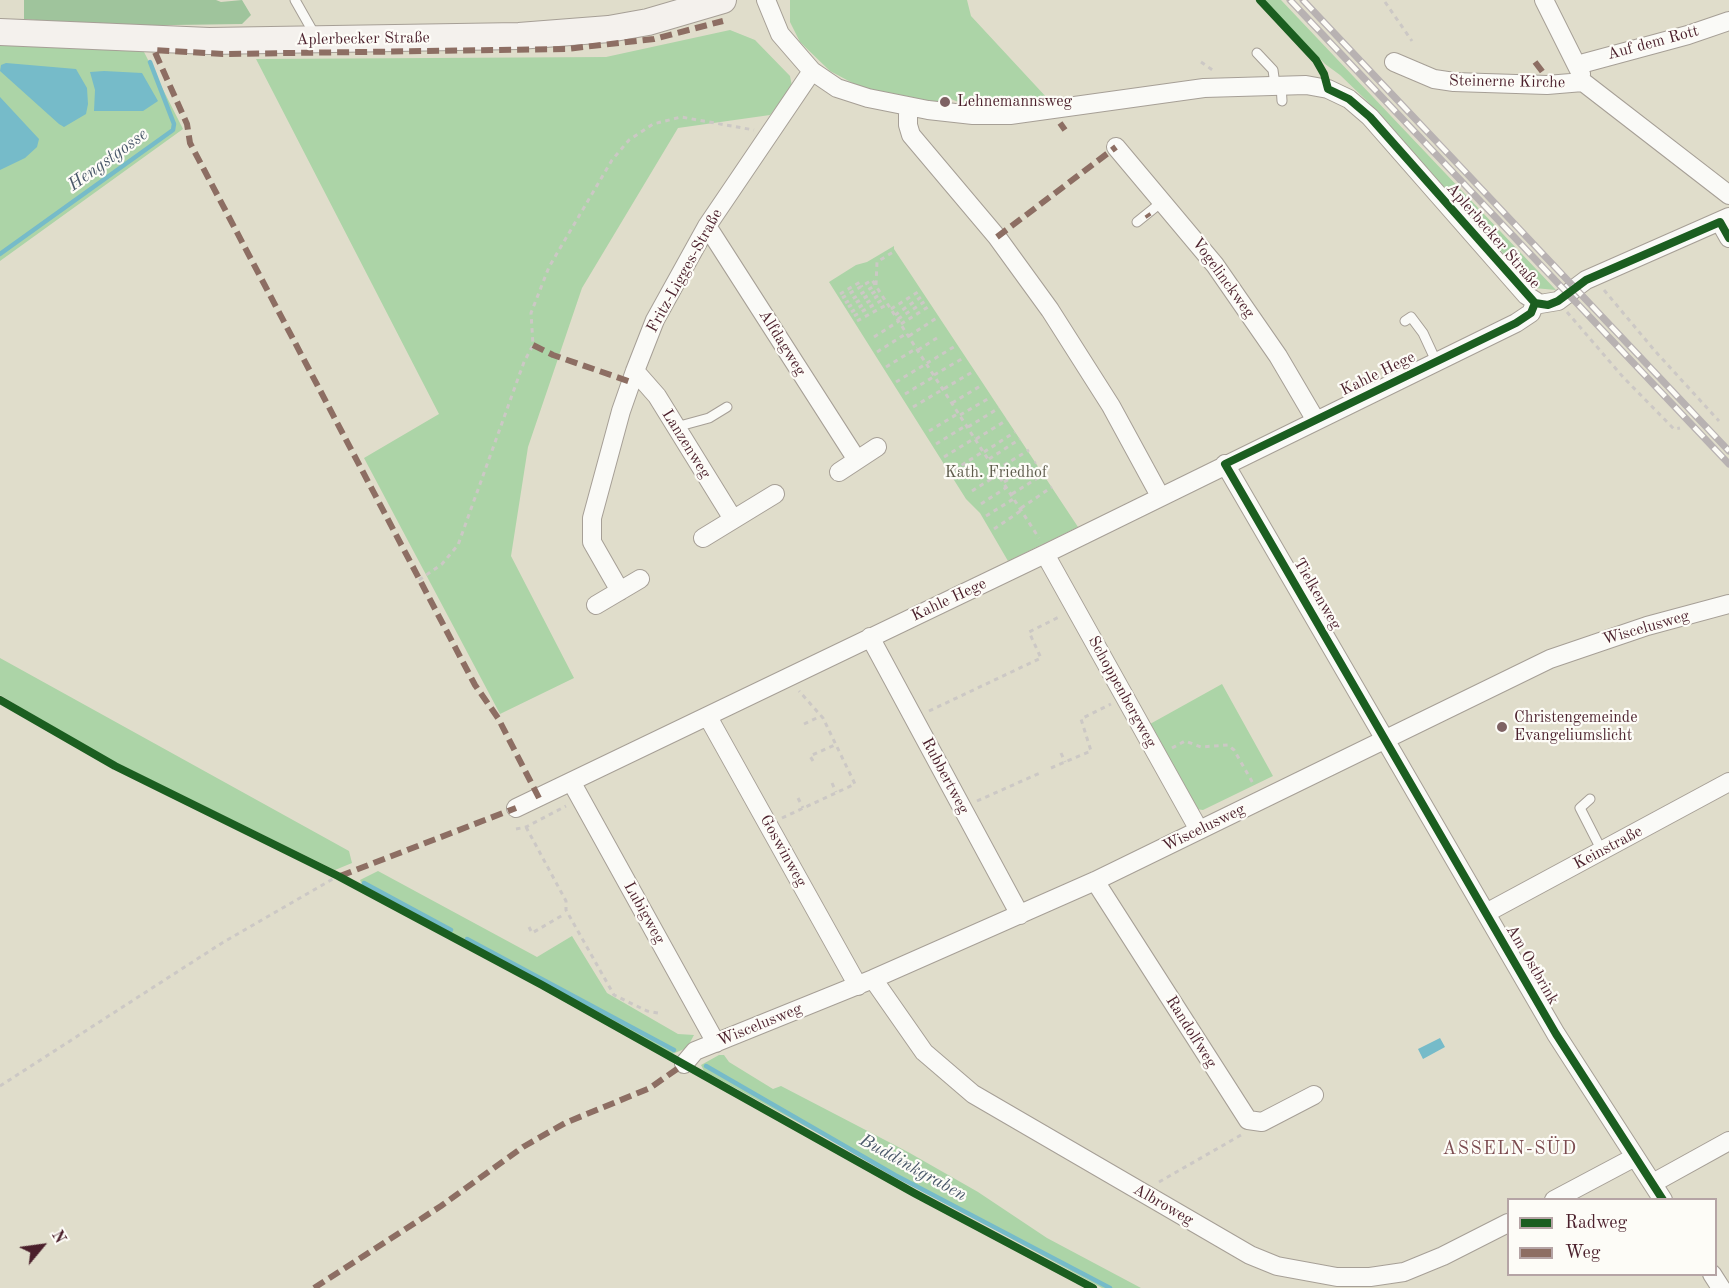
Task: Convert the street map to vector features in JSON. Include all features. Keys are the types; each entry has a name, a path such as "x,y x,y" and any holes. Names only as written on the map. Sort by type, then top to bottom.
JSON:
{"main road":[{"name":"Aplerbecker Straße","path":"0,32 209,41 519,36 648,22 723,0"}],"street":[{"name":"Aplerbecker Straße","path":"766,0 780,33 812,71 837,88 908,106 973,115 1011,115 1184,90 1328,89 1360,107 1535,303 1548,304 1558,301 1582,281 1724,219"},
{"path":"1544,0 1580,73"},
{"name":"Auf dem Rott","path":"1580,73 1729,21"},
{"name":"Steinerne Kirche","path":"1394,62 1434,79 1454,82 1554,85 1580,73 1729,195"},
{"name":"Fritz-Ligges-Straße","path":"620,591 592,542 592,518 621,411 635,370 655,320 707,225 812,71"},
{"path":"908,106 908,125 921,149 997,237 1050,310 1111,406 1160,496"},
{"name":"Vogelinckweg","path":"1116,147 1163,201 1239,299 1278,356 1315,419"},
{"path":"1724,219 1729,238"},
{"name":"Alfdagweg","path":"707,225 856,460"},
{"name":"Kahle Hege","path":"516,808 576,790 708,717 792,675 1046,554 1315,419 1516,323 1531,313 1535,303"},
{"name":"Lanzenweg","path":"635,370 657,396 733,519"},
{"path":"839,472 877,447"},
{"name":"Tielkenweg","path":"1225,464 1385,739"},
{"path":"703,538 775,494"},
{"name":"Schoppenbergweg","path":"1046,554 1199,830"},
{"path":"596,605 640,579"},
{"name":"Wiscelusweg","path":"684,1064 695,1052 866,982 1095,881 1550,658 1647,626 1729,604"},
{"name":"Rubbertweg","path":"870,637 1020,915"},
{"name":"Goswinweg","path":"708,717 866,982"},
{"name":"Am Ostbrink","path":"1385,739 1556,1034 1663,1198"},
{"name":"Keinstraße","path":"1486,913 1729,782"},
{"name":"Lubigweg","path":"576,790 716,1043"},
{"name":"Randolfweg","path":"1095,881 1242,1112 1248,1120 1257,1123"},
{"name":"Albroweg","path":"866,982 911,1036 955,1081 973,1094 1250,1255 1303,1273 1337,1277 1370,1277 1404,1272 1443,1256 1507,1224"},
{"path":"1257,1123 1314,1095"},
{"path":"1653,1183 1729,1141"},
{"path":"1558,1198 1635,1157"}],"lane":[{"path":"295,0 318,40"},
{"path":"1257,53 1273,70 1279,91"},
{"path":"1137,222 1163,201"},
{"path":"1405,321 1411,317 1424,333 1436,362"},
{"path":"676,427 710,418 727,407"},
{"path":"1590,799 1580,808 1602,851"}],"path":[{"path":"1385,2 1412,41"},
{"path":"419,580 442,564 458,544 524,362 533,345 531,313 549,267 612,160 629,140 653,124 681,117 768,134"},
{"path":"876,285 877,262 893,252"},
{"path":"1594,276 1655,351 1719,421"},
{"path":"843,298 872,280 876,285 1022,509 1046,554"},
{"path":"840,294 860,282 862,287"},
{"path":"845,303 876,285"},
{"path":"848,307 878,290"},
{"path":"891,309 921,290"},
{"path":"851,312 881,294"},
{"path":"895,315 924,295"},
{"path":"854,316 884,299"},
{"path":"899,322 927,300"},
{"path":"857,321 888,304"},
{"path":"874,337 931,305"},
{"path":"1565,310 1623,377 1674,429 1680,428"},
{"path":"877,352 938,317"},
{"path":"886,367 940,336"},
{"path":"896,382 957,345"},
{"path":"905,394 965,357"},
{"path":"913,407 974,371"},
{"path":"952,403 982,384"},
{"path":"929,431 991,397"},
{"path":"936,444 999,408"},
{"path":"944,457 1007,420"},
{"path":"954,470 1015,432"},
{"path":"989,459 1020,439"},
{"path":"996,470 1029,450"},
{"path":"1004,482 1036,462"},
{"path":"972,492 999,474"},
{"path":"1012,494 1044,474"},
{"path":"981,504 1007,487"},
{"path":"994,529 1052,487"},
{"path":"986,516 1015,498"},
{"path":"914,718 1041,658 1029,632 1076,609"},
{"path":"783,817 855,784 821,716 801,695 792,675"},
{"path":"977,682 980,687"},
{"path":"945,698 947,703"},
{"path":"1051,768 1091,751 1081,719 1125,698"},
{"path":"804,724 821,716"},
{"path":"1158,756 1185,741 1202,747 1228,745 1234,750 1262,800"},
{"path":"813,761 810,756 837,744"},
{"path":"1061,753 1065,762"},
{"path":"1025,772 1028,778"},
{"path":"962,808 1040,773"},
{"path":"832,783 836,793"},
{"path":"992,786 995,793"},
{"path":"516,829 526,827 576,790"},
{"path":"798,798 803,808"},
{"path":"526,827 566,901 566,910 614,994 647,1011 658,1013"},
{"path":"0,1086 222,943 338,876"},
{"path":"528,927 532,933 563,915"},
{"path":"1141,1192 1257,1123"}],"green space":[{"path":"24,0 216,0 221,2 242,0 251,15 242,24 106,26 24,19"},
{"path":"790,0 967,0 971,16 1048,99 1012,104 964,104 948,98 946,103 862,88 830,71 800,42 790,22"},
{"path":"1264,0 1281,0 1556,290 1534,288 1367,101 1325,64"},
{"path":"730,30 755,40 790,76 792,86 770,115 678,128 582,288 528,447 511,556 574,678 500,714 364,458 439,414 256,59 606,57"},
{"path":"0,40 142,48 183,129 0,261"},
{"name":"Kath. Friedhof","path":"894,246 1078,527 1008,561 980,513 966,499 829,282"},
{"path":"0,658 349,851 352,863 335,870 106,758 0,695"},
{"path":"1222,684 1273,776 1203,810 1196,809 1150,724"},
{"path":"378,871 537,957 572,936 607,993 678,1034 694,1035 687,1048 672,1054 363,886 360,880"},
{"path":"719,1055 724,1055 729,1062 773,1089 781,1086 908,1152 978,1192 1047,1238 1141,1288 1102,1288 704,1071 701,1065"}],"water":[{"path":"6,63 76,69 87,88 86,114 64,127 59,124 0,71 1,65"},
{"path":"90,72 142,73 158,101 143,111 94,111 95,90"},
{"path":"0,97 39,139 37,147 25,158 0,170"},
{"path":"1440,1038 1445,1047 1423,1059 1418,1049"}],"waterway":[{"name":"Hengstgosse","path":"0,254 173,130 174,124 150,62"},
{"name":"Buddinkgraben","path":"364,883 451,930"},
{"name":"Buddinkgraben","path":"467,939 674,1050"},
{"name":"Buddinkgraben","path":"706,1066 895,1175 1110,1288"}],"railway":[{"path":"1290,0 1729,464"},
{"path":"1303,0 1729,451"}],"marked path":[{"path":"539,798 498,718 475,685 190,143 187,124 154,50 223,54 566,49 654,39 723,21"},
{"path":"1535,62 1545,75"},
{"path":"1060,123 1065,130"},
{"path":"997,237 1116,147"},
{"path":"533,345 553,355 631,382"},
{"path":"340,876 516,808"},
{"path":"314,1288 441,1206 523,1147 565,1123 650,1088 684,1064"}],"cycle path":[{"path":"1260,0 1316,60 1324,74 1328,89 1349,99 1370,117 1535,303 1548,305 1558,301 1586,280 1720,222 1729,238"},
{"path":"1535,303 1531,313 1516,323 1225,464 1556,1034 1662,1198"},
{"path":"0,700 115,766 338,876 542,985 914,1193 1093,1288"}],"place":[{"name":"Lehnemannsweg","path":"945,102"},
{"name":"Christengemeinde Evangeliumslicht","path":"1502,727"}],"district":[{"name":"ASSELN-SÜD","path":"1510,1149"}]}
